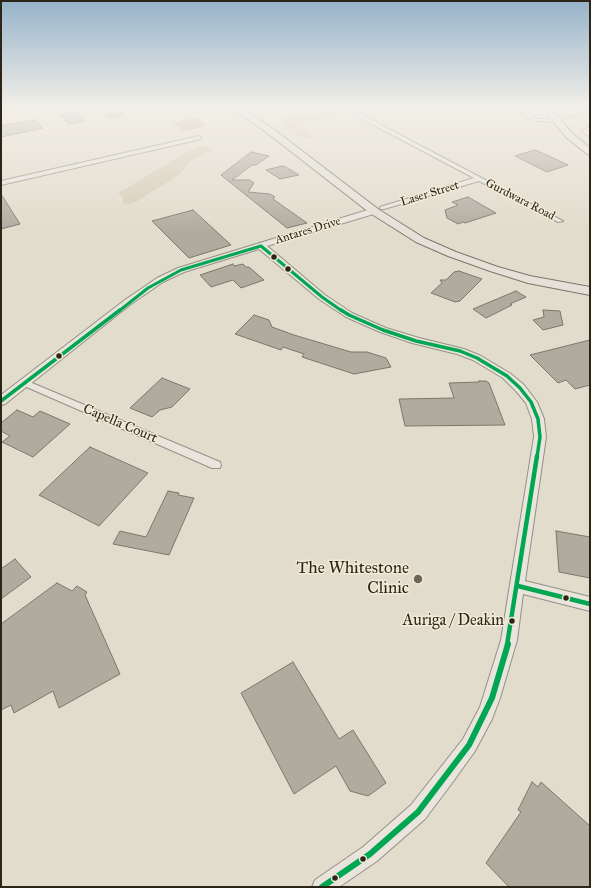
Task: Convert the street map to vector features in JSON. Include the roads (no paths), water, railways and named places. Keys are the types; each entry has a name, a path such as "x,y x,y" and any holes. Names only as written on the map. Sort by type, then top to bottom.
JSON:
{"main road":[{"path":"298,149 420,240 479,264 528,279 590,291"},
{"path":"378,210 433,239 475,256 533,273 590,284"}],"street":[{"path":"1,183 149,149"},
{"name":"Gurdwara Road","path":"423,149 560,221"},
{"name":"Laser Street","path":"378,210 478,179"},
{"name":"Antares Drive","path":"1,401 148,288 181,270 378,210"},
{"path":"261,246 322,297 349,315 383,330 416,341 460,351 477,358 507,376 520,388 531,402 538,419 540,437 509,640 492,698 469,745 446,778 418,812 370,854 322,887"},
{"name":"Capella Court","path":"25,383 216,465"},
{"path":"518,586 590,604"}],"place":[{"name":"The Whitestone Clinic","path":"418,579"},
{"name":"Auriga / Deakin","path":"512,621"}]}
